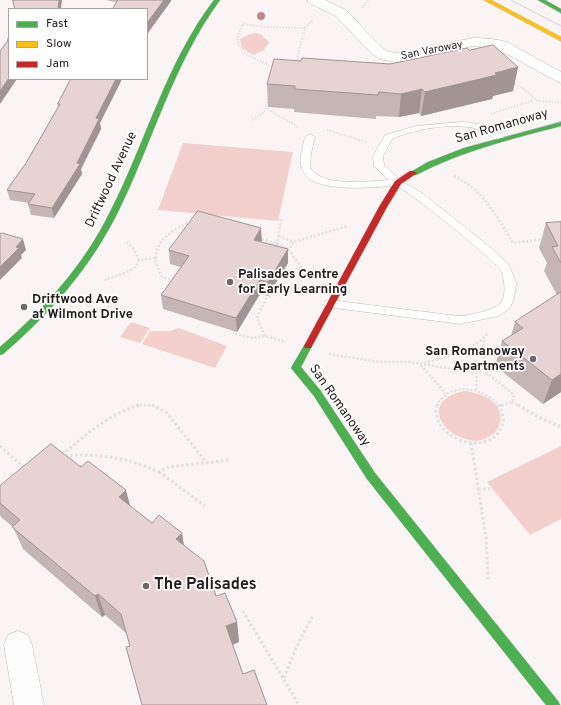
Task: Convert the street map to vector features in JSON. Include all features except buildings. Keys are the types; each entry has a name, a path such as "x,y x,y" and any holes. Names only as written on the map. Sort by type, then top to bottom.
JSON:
{"street":[{"name":"Driftwood Avenue","path":"0,352 17,338 51,303 89,255 112,214 193,31 217,0"},
{"name":"San Varoway","path":"314,0 341,13 376,50 385,56 400,58 473,42 494,43 502,45 561,78"},
{"path":"487,0 561,39"},
{"path":"541,0 561,10"},
{"name":"San Romanoway","path":"554,705 371,476 317,393 296,368 382,207 398,183 414,172 462,150 561,124"},
{"path":"18,645 29,705"}],"lane":[{"path":"330,304 461,320 494,313 505,306 509,294 510,282 505,268 492,255 418,195 398,183 379,166 378,156 386,139 391,135 426,128 470,124 485,129 501,139"},
{"path":"310,137 305,161 307,171 315,177 326,182 340,184 398,183"}],"path":[{"path":"276,68 241,51 238,47 237,37 243,24 266,27 305,28"},
{"path":"290,63 296,61"},
{"path":"510,83 521,87 535,100 542,102 561,102"},
{"path":"252,120 264,112 269,94"},
{"path":"485,116 535,100"},
{"path":"266,108 298,127"},
{"path":"321,130 328,130 370,143"},
{"path":"448,174 462,179 474,187 494,211 513,243 547,239"},
{"path":"275,248 278,244 281,219 278,219"},
{"path":"176,281 162,277 156,258 158,248 171,231 188,223 195,222"},
{"path":"279,236 293,242 353,224"},
{"path":"256,237 278,244 289,250 306,274"},
{"path":"104,280 127,272 138,264 139,260 134,248 127,242"},
{"path":"289,250 293,242"},
{"path":"139,260 156,258"},
{"path":"265,336 257,318 266,299 272,294 278,290 295,287 318,295"},
{"path":"235,334 253,338 265,336 291,344"},
{"path":"420,364 450,355 484,338 487,334"},
{"path":"483,370 484,338"},
{"path":"324,353 359,360 410,362 467,370 477,373 483,370"},
{"path":"420,364 446,394"},
{"path":"483,370 514,395 512,402"},
{"path":"476,390 477,373"},
{"path":"460,389 476,390 486,394 500,406 504,415 504,424 501,432 493,439 483,442 471,443 455,438 442,428 436,416 438,403 446,394 460,389"},
{"path":"500,406 512,402 538,417 561,427"},
{"path":"205,506 188,495 174,481 159,472 128,459 110,455 89,454 61,456 88,433 117,414 129,408 149,404 166,411 206,462"},
{"path":"471,443 486,544 488,582"},
{"path":"0,446 28,471"},
{"path":"159,472 169,467 230,460"},
{"path":"478,489 493,489"},
{"path":"243,611 299,705"},
{"path":"283,679 295,650 313,615"}],"shaded area":[{"path":"255,33 260,34 269,42 264,50 253,55 242,48 240,39"},
{"path":"183,143 293,152 278,221 158,210"},
{"path":"131,322 150,328 140,343 120,337"},
{"path":"179,328 227,346 215,368 142,344 150,331 170,331"},
{"path":"465,391 484,396 496,405 500,415 500,425 494,434 484,439 471,440 456,435 446,428 440,418 439,412 442,403 450,396"},
{"path":"561,446 561,519 530,535 487,482"}],"tram line":[{"path":"511,0 561,26"}],"traffic: fast":[{"path":"0,352 50,305 91,252 121,197 182,56 194,33 217,0"},
{"path":"541,0 561,11"},
{"path":"413,173 448,156 467,149 561,124"},
{"path":"308,346 296,368 317,393 371,476 554,705"}],"traffic: slow":[{"path":"487,0 561,39"}],"traffic: jam":[{"path":"308,346 383,207 398,183 413,173"}],"place":[{"name":"Palisades Centre for Early Learning","path":"230,282"},
{"name":"Driftwood Ave at Wilmont Drive","path":"24,307"},
{"name":"San Romanoway Apartments","path":"533,359"},
{"name":"The Palisades","path":"146,586"}]}
